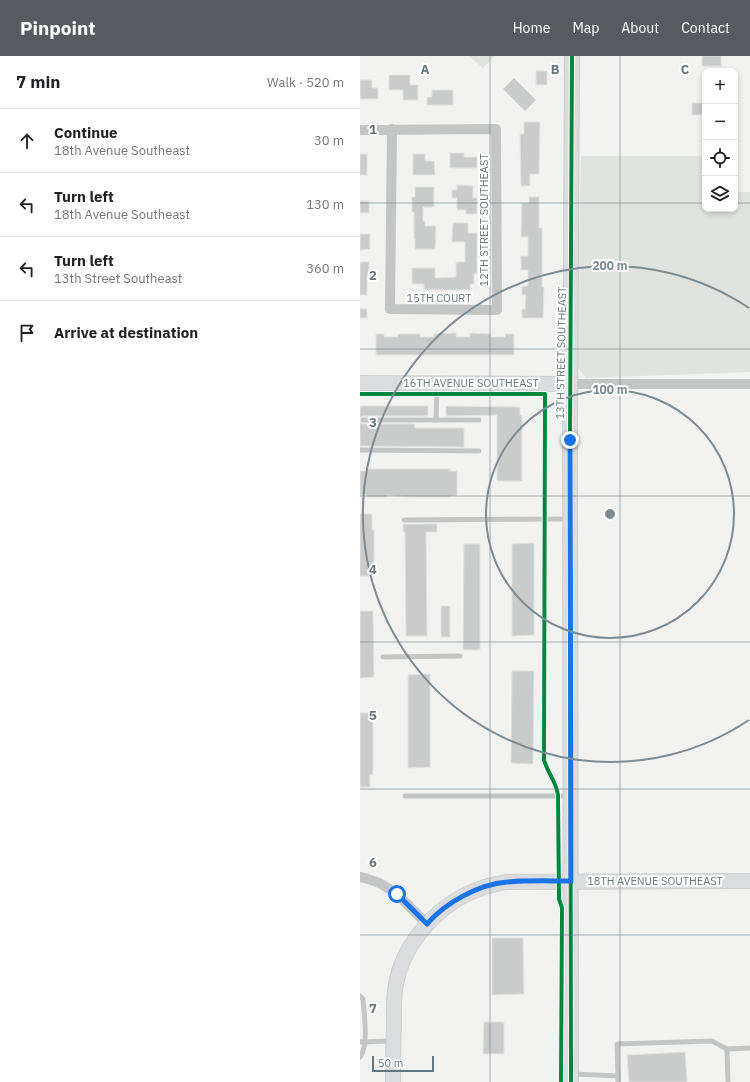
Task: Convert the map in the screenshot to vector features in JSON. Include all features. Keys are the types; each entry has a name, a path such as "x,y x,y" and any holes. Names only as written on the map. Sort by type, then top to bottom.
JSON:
{"street":[{"name":"13TH STREET SOUTHEAST","path":"571,1078 570,384 572,56"},
{"name":"12TH STREET SOUTHEAST","path":"392,129 496,129 497,310"},
{"path":"360,130 392,129"},
{"name":"15TH COURT","path":"392,129 390,309 497,310"},
{"name":"16TH AVENUE SOUTHEAST","path":"360,383 750,384"},
{"path":"360,877 374,880 386,886 397,894 427,924"},
{"name":"18TH AVENUE SOUTHEAST","path":"393,1082 394,1002 397,978 401,966 409,949 427,924 446,907 461,897 481,888 506,882 750,880"}],"lane":[{"path":"436,420 437,383"},
{"path":"362,420 479,420"},
{"path":"360,450 479,451"},
{"path":"404,520 570,519"},
{"path":"383,657 460,656"},
{"path":"405,796 570,796"},
{"path":"360,996 363,999 363,1053 360,1057"},
{"path":"363,1042 394,1041"},
{"path":"618,1082 617,1044 712,1041 727,1049 750,1048"},
{"path":"727,1049 728,1082"},
{"path":"571,1078 618,1076"}],"shaded area":[{"path":"469,56 495,56 483,68"},
{"path":"581,156 702,156 702,212 738,212 738,192 750,192 750,372 586,378 576,366"}],"building":[{"path":"702,56 721,56 721,66 702,66"},
{"path":"536,71 547,71 547,85 536,85"},
{"path":"389,75 410,75 410,85 418,85 418,100 403,100 403,90 389,90"},
{"path":"514,78 536,100 525,111 503,89"},
{"path":"360,80 372,80 372,88 378,88 378,99 360,99"},
{"path":"432,90 453,90 453,105 427,105 427,97 432,97"},
{"path":"692,103 702,103 702,115 692,115"},
{"path":"524,122 540,122 539,174 530,174 530,186 521,186 520,134 524,134"},
{"path":"450,153 464,153 464,157 477,157 477,168 450,168"},
{"path":"360,154 367,154 367,175 360,175"},
{"path":"413,154 425,154 425,161 434,161 435,175 413,175"},
{"path":"457,185 473,186 473,198 477,198 477,214 466,214 466,210 457,210 457,198 452,198 452,190 457,190"},
{"path":"415,187 434,187 434,207 423,207 423,221 425,221 425,226 436,226 435,249 415,249 412,197 415,197"},
{"path":"529,197 539,197 539,228 542,228 542,287 544,287 543,318 522,318 522,309 525,309 526,295 522,295 522,286 528,286 528,270 521,270 521,256 528,256 528,237 521,237 522,203 529,203"},
{"path":"360,201 369,201 369,213 360,213"},
{"path":"453,223 468,223 468,233 477,233 477,273 474,273 474,284 470,284 470,290 424,290 424,284 412,284 412,268 435,268 435,278 456,277 456,262 465,262 465,242 452,242"},
{"path":"360,234 370,234 370,249 360,250"},
{"path":"360,262 369,262 369,275 367,275 367,295 360,295"},
{"path":"360,309 367,309 367,318 360,318"},
{"path":"456,333 456,337 470,337 470,333 491,334 491,337 505,337 505,334 514,334 514,355 376,355 376,334 384,334 384,337 398,337 398,334 420,334 420,337 434,337 434,334"},
{"path":"360,406 428,406 428,416 360,417"},
{"path":"446,406 520,407 520,415 522,415 522,481 497,481 497,415 446,416"},
{"path":"360,423 414,424 415,428 464,428 464,447 360,446"},
{"path":"367,469 451,469 450,471 457,471 457,496 411,497 387,495 387,497 367,497 367,495 360,495 360,471 367,471"},
{"path":"360,514 372,514 372,530 374,530 374,576 360,576"},
{"path":"403,524 437,524 437,532 426,532 427,636 406,636 405,532 403,532"},
{"path":"534,543 534,635 512,636 512,544"},
{"path":"464,544 480,544 480,650 463,650"},
{"path":"441,606 450,606 450,637 441,637"},
{"path":"360,611 373,611 374,677 360,678"},
{"path":"512,671 534,671 533,764 511,763"},
{"path":"430,674 430,767 408,768 408,675"},
{"path":"360,713 373,713 373,775 370,775 370,787 360,787"},
{"path":"492,938 523,938 524,994 492,995"},
{"path":"484,1022 504,1022 504,1054 483,1054"},
{"path":"685,1052 687,1082 629,1082 627,1055"}],"cycle path":[{"path":"571,1082 570,440 572,56"},
{"path":"360,394 545,394 544,760 556,786 558,795 559,899 562,908 561,1082"}],"route":[{"path":"397,894 427,924 446,907 461,897 481,888 506,882 571,881 570,440"}]}
